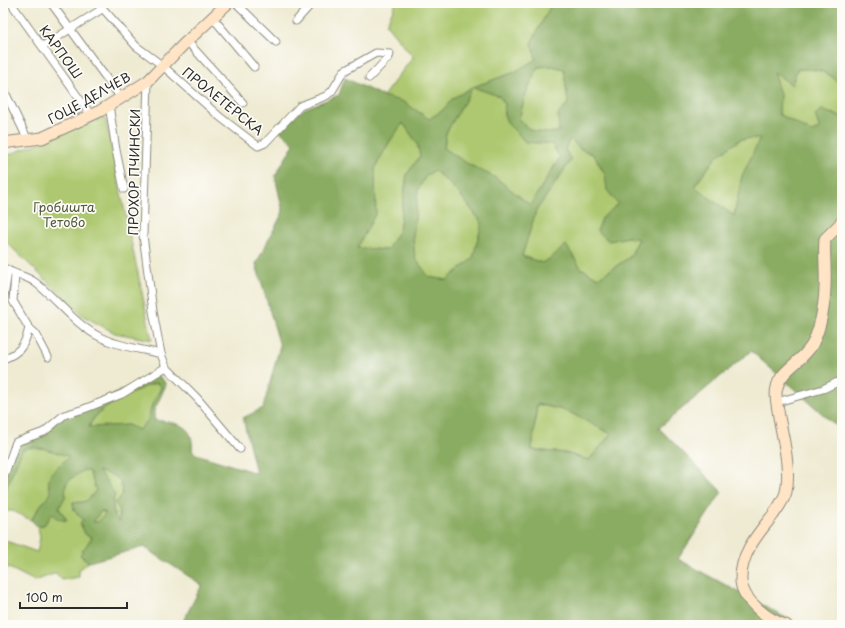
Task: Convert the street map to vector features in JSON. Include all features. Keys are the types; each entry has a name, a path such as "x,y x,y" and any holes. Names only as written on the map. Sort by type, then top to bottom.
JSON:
{"street":[{"name":"КАРПОШ","path":"11,3 91,115"},
{"path":"51,3 121,98"},
{"name":"ГОЦЕ ДЕЛЧЕВ","path":"3,143 42,138 110,105 148,81 187,41 228,3"},
{"path":"236,3 276,42"},
{"path":"296,21 312,3"},
{"path":"43,46 70,30 100,6"},
{"name":"ПРОЛЕТЕРСКА","path":"100,6 136,46 162,66 220,117 260,146 265,143 300,106 326,96 332,91 344,71 376,53 390,54 389,57 369,78"},
{"path":"213,18 254,67"},
{"path":"187,41 243,103"},
{"name":"ПРОХОР ПЧИНСКИ","path":"148,81 143,235 153,311 161,354 166,367 197,398 240,450"},
{"path":"3,88 28,140"},
{"path":"110,105 116,150 124,189"},
{"path":"786,625 770,618 748,599 742,591 741,582 744,559 758,534 780,506 786,493 787,479 783,436 775,396 777,386 782,376 804,356 813,343 820,320 825,288 825,239 842,222"},
{"path":"3,303 5,269 15,275 35,282 86,328 102,338 119,344 161,354"},
{"path":"15,275 13,301 29,328 36,334 48,357"},
{"path":"3,359 15,355 21,349 26,340 29,328"},
{"path":"3,479 16,442 44,432 64,414 84,409 122,394 166,367"},
{"path":"777,402 823,389 842,380"}],"green space":[{"path":"396,3 552,3 536,59 515,72 473,87 499,96 506,104 503,114 525,142 552,144 560,157 530,205 496,178 468,164 444,148 446,133 472,88 453,98 443,110 429,120 416,110 383,96 413,57 386,24"},
{"path":"552,3 842,3 842,86 832,77 817,70 797,69 792,85 773,72 780,95 779,114 811,132 820,129 815,115 821,110 842,117 842,431 751,351 659,428 722,492 678,559 799,625 181,625 202,585 144,547 89,562 80,555 92,537 85,534 80,523 84,521 74,510 73,502 84,502 96,490 89,471 84,470 70,479 66,484 65,497 59,508 67,521 58,519 52,514 44,525 38,527 31,520 51,493 49,480 52,472 69,456 40,448 28,448 22,450 3,501 3,479 14,444 33,436 54,421 84,409 156,374 166,385 154,411 154,420 176,424 187,430 192,442 192,451 196,454 256,473 243,418 263,408 280,346 256,264 283,212 275,176 294,144 279,130 304,109 339,95 345,78 383,96 404,102 429,119 443,110 453,98 473,87 515,72 536,59 531,43","holes":["552,66 564,69 568,103 558,115 559,132 537,132 523,124 519,119 526,93 538,67","473,87 499,96 505,104 505,117 509,125 525,142 552,144 560,158 530,205 496,178 468,164 444,148 446,133","403,123 417,143 420,156 407,174 399,230 387,250 357,248 376,213 375,168 390,141","760,138 742,176 734,216 694,186 717,156 741,139","570,139 579,148 594,155 605,174 607,190 618,204 602,218 597,231 609,241 628,237 639,239 630,257 598,278 581,268 566,245 551,258 542,263 522,256 536,211 571,160 565,149","434,170 458,192 482,223 473,258 447,280 429,277 415,258 413,237 418,190 425,177","155,383 159,384 161,388 153,402 148,420 139,430 128,425 89,427 92,420 99,413 117,400","537,404 567,411 611,434 589,460 566,453 532,450","98,471 113,476 119,480 121,484 122,495 115,503 119,509 119,522 114,513 115,495","101,511 106,513 98,522 93,522"]},
{"path":"552,66 564,69 568,103 558,115 559,132 542,133 528,128 519,119 526,93 538,67"},
{"path":"797,69 817,70 827,74 842,86 842,117 832,113 820,129 811,132 779,114 780,95 772,71 792,84"},
{"name":"Гробишта Тетово","path":"105,117 152,340 115,333 83,316 3,239 3,157"},
{"path":"403,123 417,143 420,156 407,174 399,230 387,250 357,248 375,188 375,168 390,141"},
{"path":"761,138 742,176 734,216 694,187 717,156 741,139"},
{"path":"570,139 579,148 594,155 605,174 608,190 618,204 602,218 609,241 628,237 639,238 630,257 598,278 581,268 566,246 542,263 522,256 536,211 571,160 565,149"},
{"path":"434,170 458,192 482,223 473,258 447,280 429,278 415,258 413,237 418,190 425,177"},
{"path":"155,383 159,384 161,388 153,402 148,420 139,430 128,425 89,428 92,421 107,407 137,390"},
{"path":"537,404 567,411 611,434 589,460 566,453 532,450"},
{"path":"28,447 42,448 69,456 60,465 48,485 52,493 40,506 31,520 13,511 5,511 4,503 12,473 22,450"},
{"path":"84,470 89,471 96,490 91,497 84,502 73,502 74,510 84,521 85,534 92,537 80,555 89,562 79,570 79,577 62,580 56,573 35,581 3,565 3,540 37,552 40,538 38,527 44,525 52,514 67,520 59,508 65,497 66,484 70,479"},
{"path":"97,471 112,475 119,480 122,488 122,495 115,503 119,509 119,523 114,516 113,500"},
{"path":"101,511 106,514 98,522 93,522"}]}
